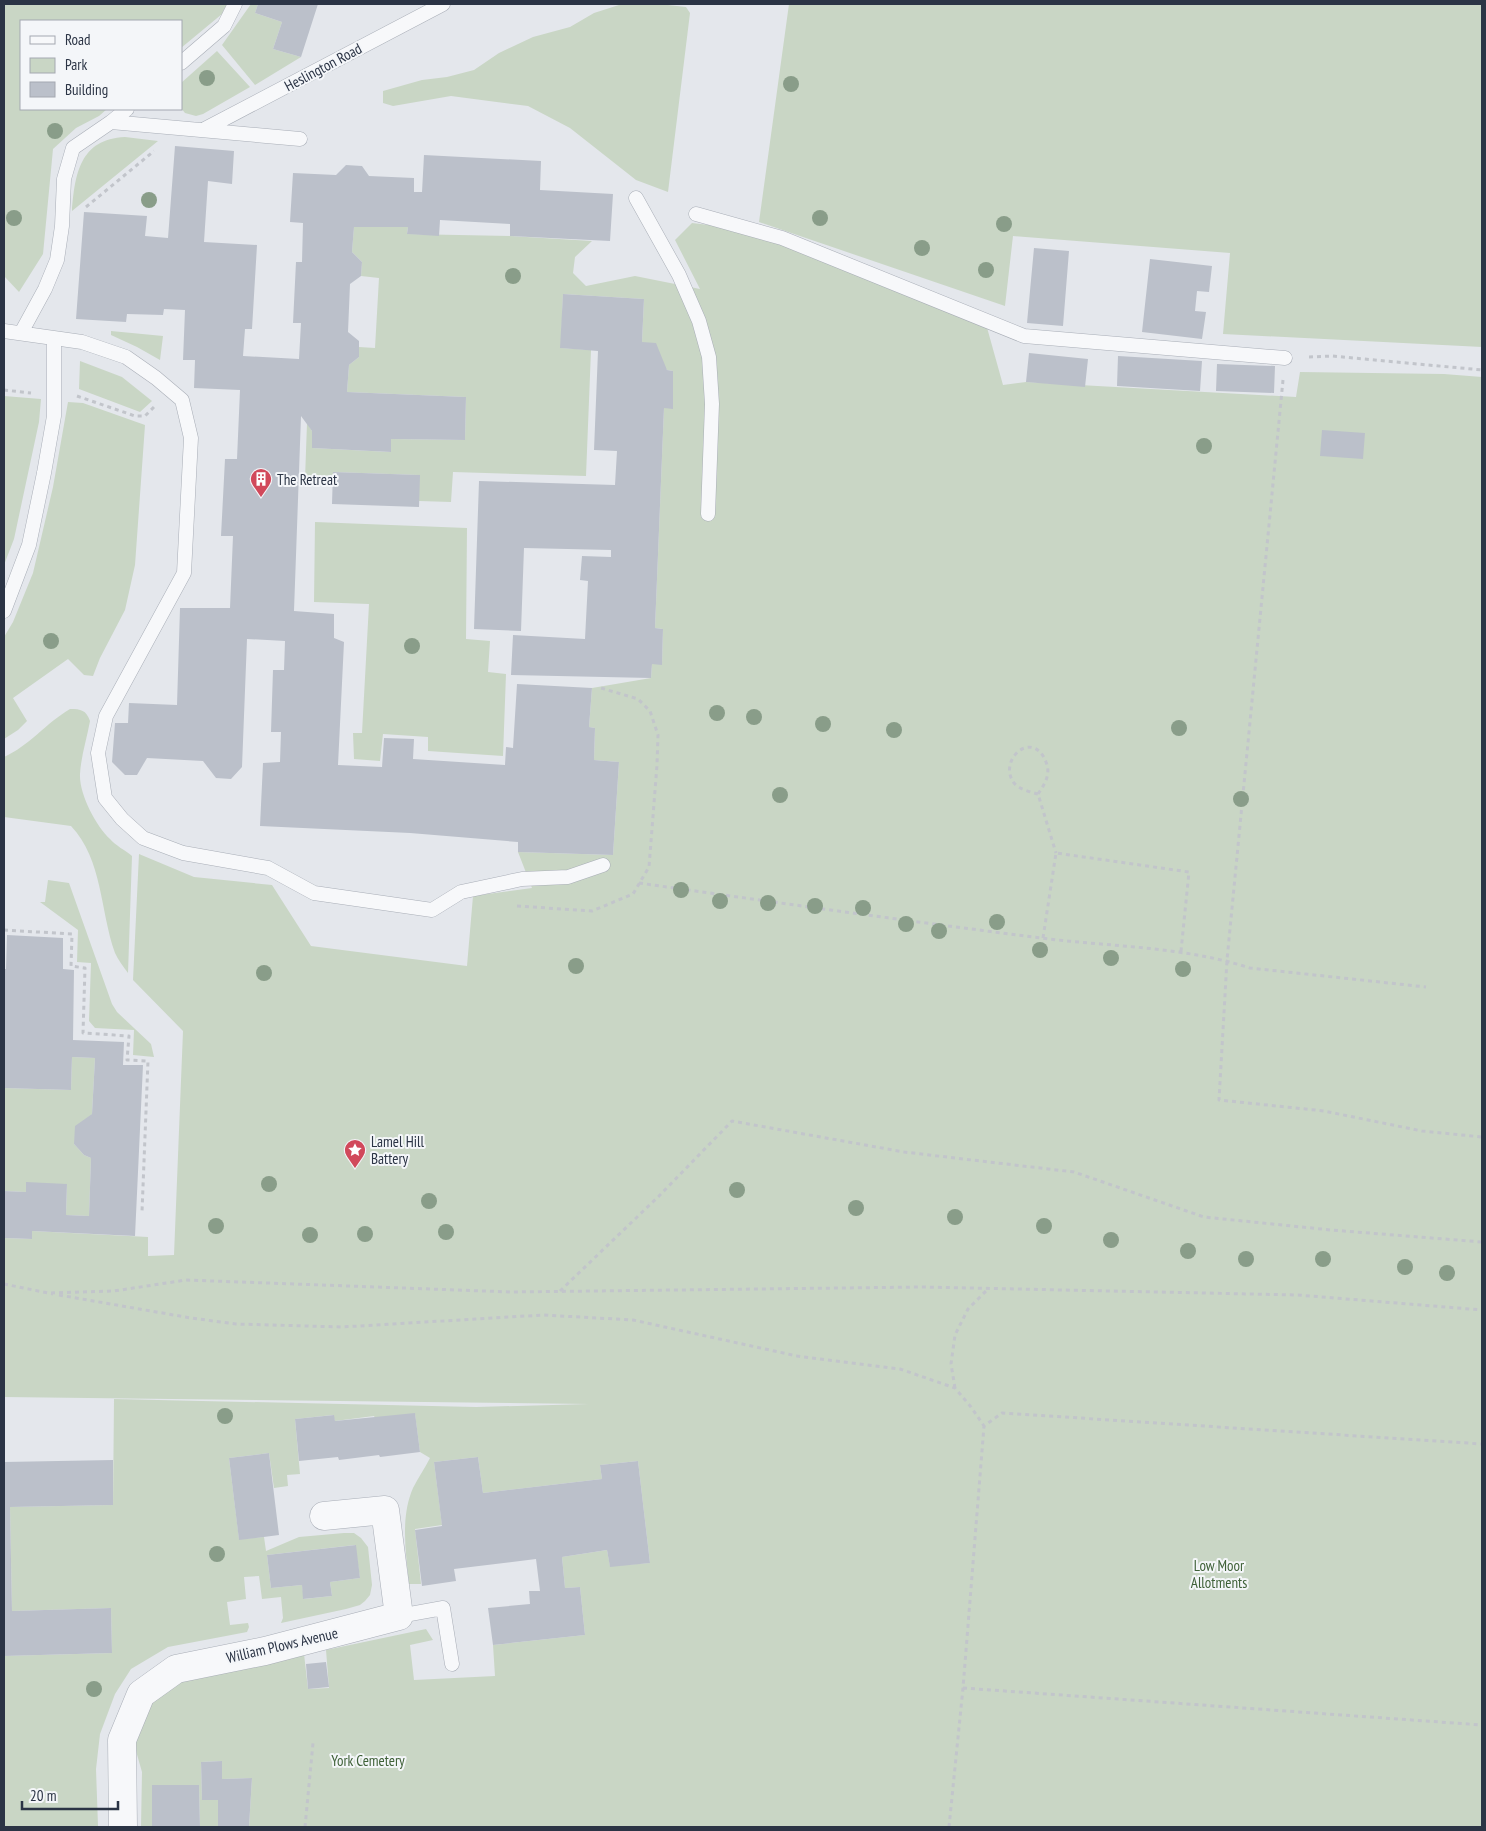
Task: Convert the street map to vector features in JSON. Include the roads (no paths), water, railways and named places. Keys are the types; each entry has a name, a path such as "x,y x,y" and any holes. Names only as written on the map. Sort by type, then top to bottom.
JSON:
{"street":[{"path":"324,1516 385,1510 399,1616"},
{"name":"William Plows Avenue","path":"123,1827 122,1740 141,1694 176,1669 265,1651 399,1616"}],"lane":[{"path":"182,62 224,26 235,4"},
{"name":"Heslington Road","path":"203,130 443,4"},
{"path":"21,333 45,289 57,260 62,226 64,179 73,148 126,110"},
{"path":"111,122 300,139"},
{"path":"636,198 679,275 698,321 709,357 712,404 708,514"},
{"path":"696,214 782,238 1024,336 1285,358"},
{"path":"4,331 82,342 126,357 182,400 191,438 184,574 106,716 98,753 105,798 122,819 143,838 191,854 268,868 314,893 432,910 461,892 522,879 568,876 603,865"},
{"path":"4,611 29,545 54,416 54,338"},
{"path":"399,1616 443,1608 452,1664"}],"place":[{"name":"The Retreat","path":"261,498"},
{"name":"Lamel Hill Battery","path":"355,1169"}],"park label":[{"name":"Low Moor Allotments","path":"1219,1574"},
{"name":"York Cemetery","path":"368,1760"}]}
